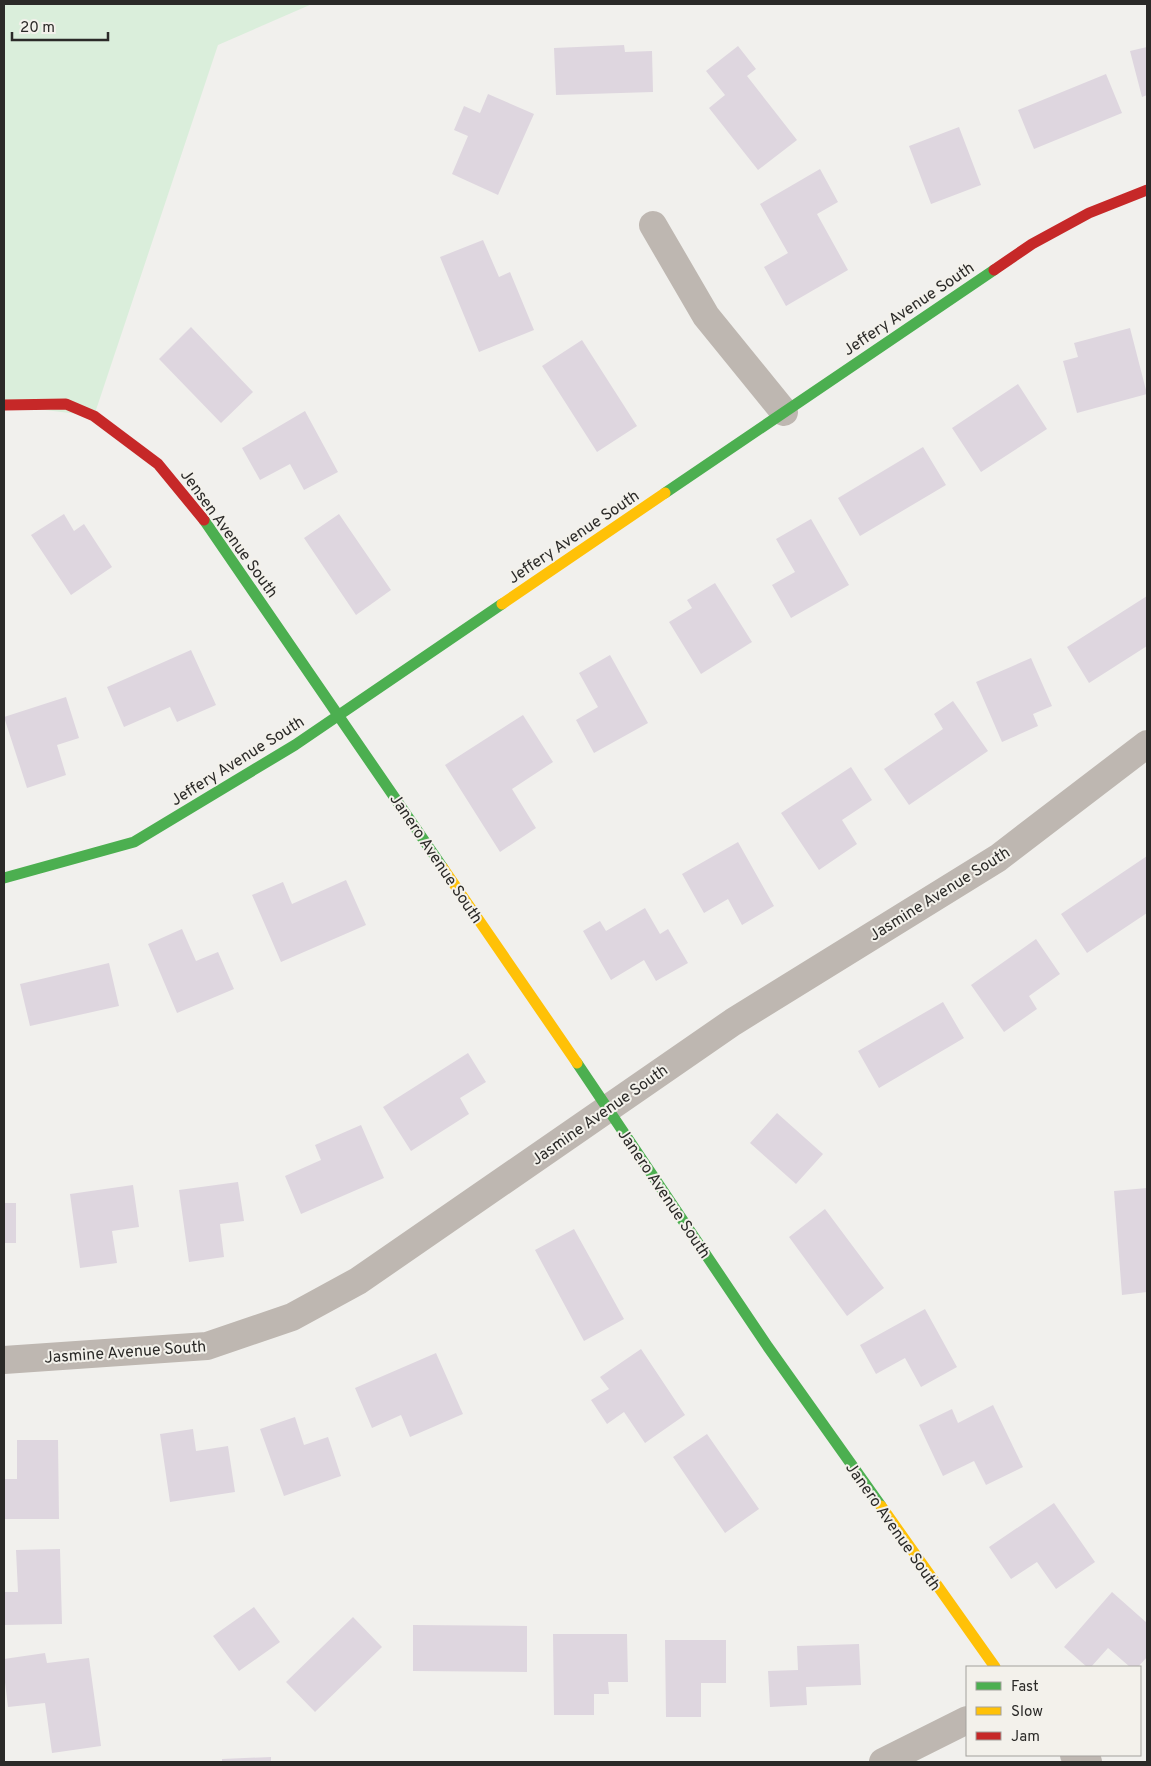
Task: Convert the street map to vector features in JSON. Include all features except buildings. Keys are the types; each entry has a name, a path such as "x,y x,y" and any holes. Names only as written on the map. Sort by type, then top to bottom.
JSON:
{"street":[{"name":"Jeffery Avenue South","path":"4,878 134,842 295,745 1032,244 1089,213 1147,190"},
{"path":"653,225 706,316 784,412"},
{"name":"Jensen Avenue South","path":"4,405 66,404 94,416 158,464 199,512 339,715"},
{"name":"Janero Avenue South","path":"339,715 608,1107 768,1348 993,1666"},
{"name":"Jasmine Avenue South","path":"4,1360 207,1346 292,1317 358,1280 733,1022 998,858 1147,744"},
{"path":"883,1762 966,1720"},
{"path":"1076,1756 1088,1762"}],"green space":[{"path":"4,4 312,4 218,45 94,416 4,405"}],"traffic: fast":[{"path":"665,493 994,270"},
{"path":"204,520 443,868"},
{"path":"4,878 134,842 295,745 502,604"},
{"path":"577,1063 768,1347 881,1506"}],"traffic: slow":[{"path":"502,604 665,493"},
{"path":"443,868 577,1063"},
{"path":"881,1506 994,1666"}],"traffic: jam":[{"path":"994,270 1032,244 1089,213 1147,190"},
{"path":"4,405 66,404 94,416 158,464 204,520"}]}
